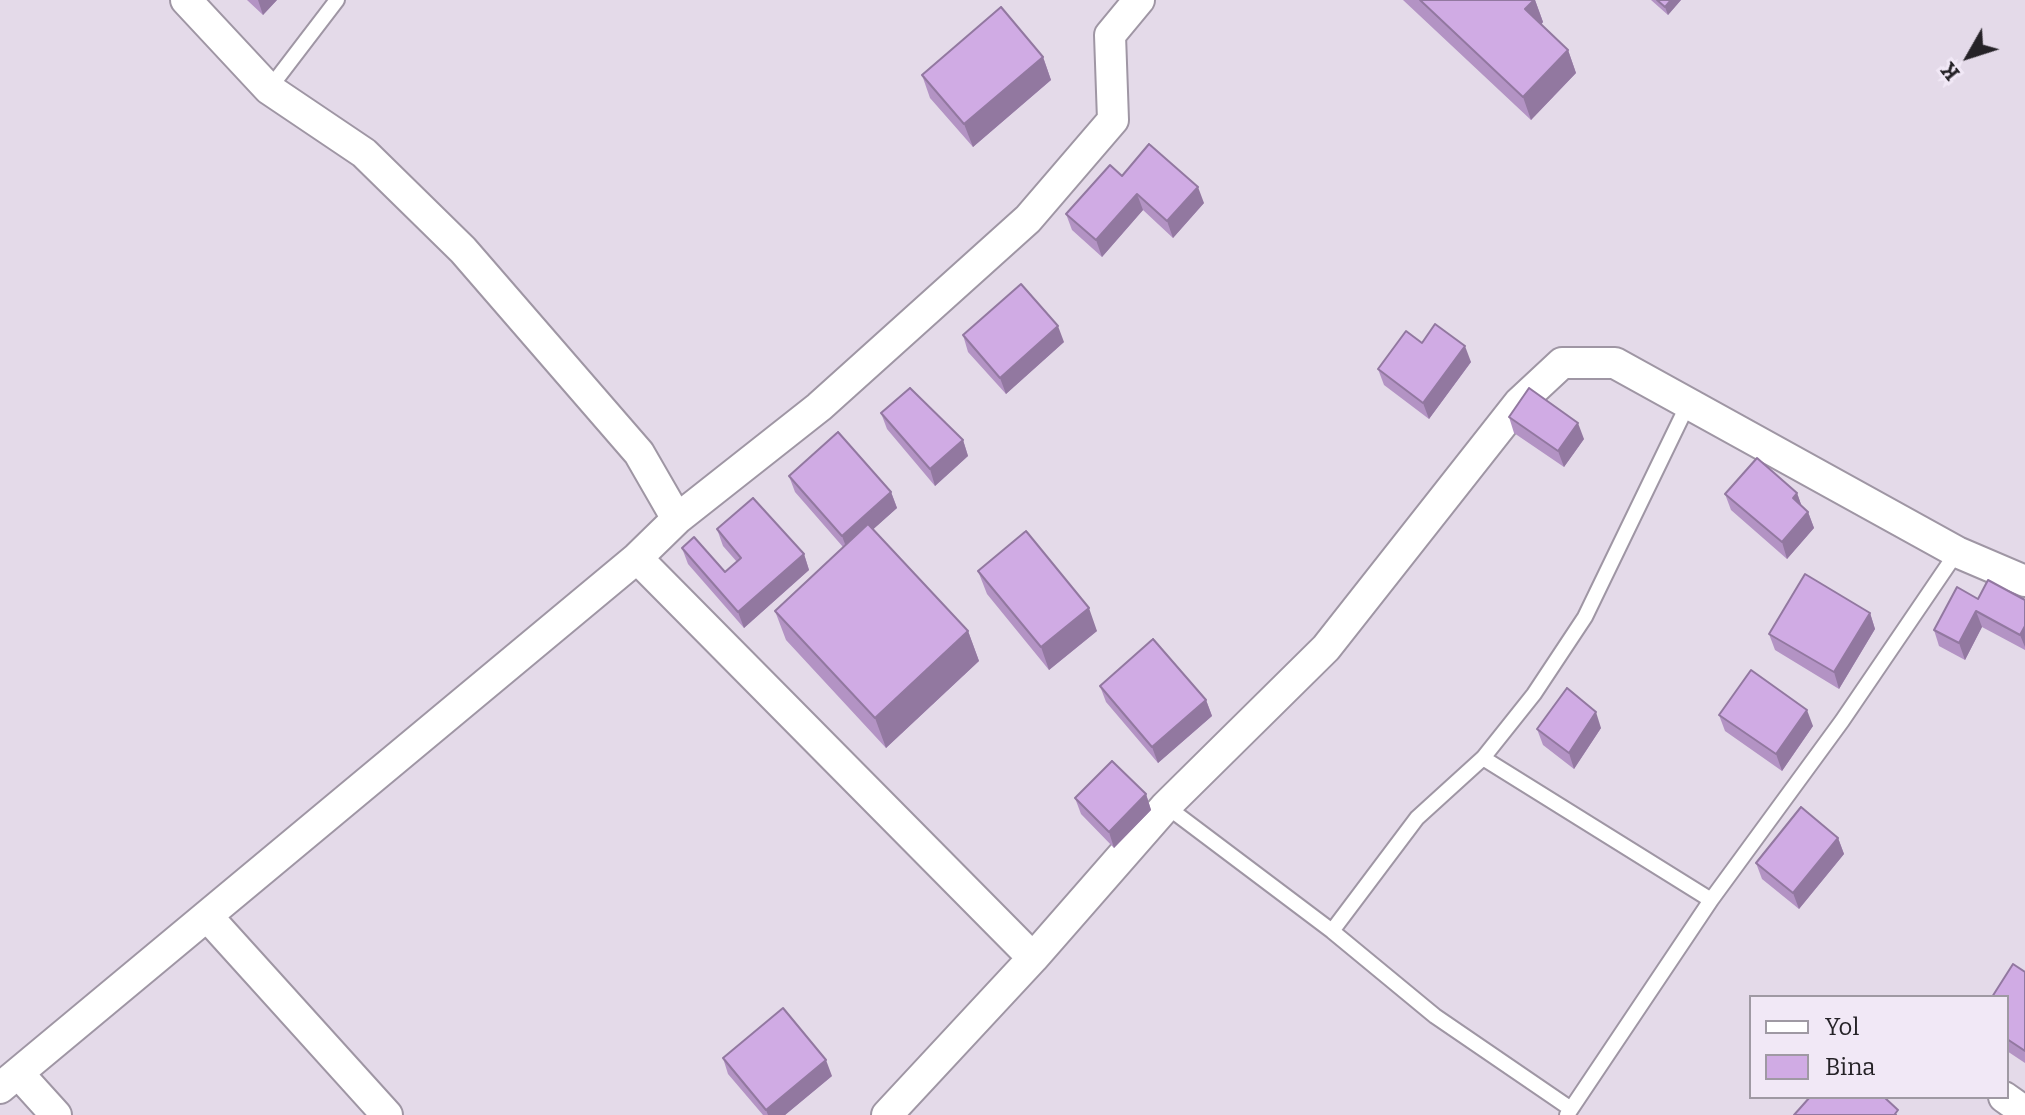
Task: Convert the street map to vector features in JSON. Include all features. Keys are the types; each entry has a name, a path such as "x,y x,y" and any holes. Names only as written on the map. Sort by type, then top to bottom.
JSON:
{"street":[{"path":"186,0 269,89 364,153 463,250 639,453 677,519"},
{"path":"56,1115 9,1081 637,558 677,519 819,407 1028,219 1113,120 1110,35 1139,0"},
{"path":"887,1115 1033,958 1166,806 1326,648 1519,403 1562,363 1615,363 1957,552 2025,581"},
{"path":"637,558 1033,958"},
{"path":"207,916 387,1115"},
{"path":"2007,1099 2025,1112"}],"lane":[{"path":"269,89 337,0"},
{"path":"1332,931 1417,818 1483,758 1534,694 1585,617 1688,404"},
{"path":"1166,806 1332,931 1435,1016 1569,1112 1711,900 1842,721 1957,552"},
{"path":"1483,758 1711,900"}],"building":[{"path":"1420,0 1534,0 1525,9 1568,50 1523,97"},
{"path":"1657,0 1671,0 1665,7"},
{"path":"1001,7 1043,57 964,124 922,75"},
{"path":"1149,144 1198,187 1167,221 1137,194 1096,240 1066,214 1110,165 1122,176"},
{"path":"1021,284 1058,326 1000,378 963,335"},
{"path":"1435,324 1465,346 1423,403 1378,369 1406,331 1422,343"},
{"path":"910,388 963,440 930,469 881,413"},
{"path":"1529,388 1578,423 1558,451 1509,417"},
{"path":"838,432 891,492 842,536 789,476"},
{"path":"1757,458 1797,493 1793,498 1808,512 1782,542 1725,494"},
{"path":"753,498 804,554 738,612 682,548 694,537 725,572 741,558 717,529"},
{"path":"868,524 968,631 875,718 775,611"},
{"path":"1026,531 1089,608 1041,647 978,571"},
{"path":"1805,574 1870,613 1834,672 1769,634"},
{"path":"1988,580 2025,600 2025,626 2020,635 1976,611 1959,643 1934,630 1957,587 1978,599"},
{"path":"1153,639 1206,700 1152,747 1100,686"},
{"path":"1751,670 1807,710 1776,754 1719,715"},
{"path":"1567,688 1596,712 1569,753 1537,729"},
{"path":"1112,761 1146,794 1109,832 1075,798"},
{"path":"1801,807 1838,838 1793,893 1756,863"},
{"path":"2013,964 2025,972 2025,1051 2009,1040 2009,995 1993,995"},
{"path":"783,1008 826,1060 766,1110 723,1058"},
{"path":"1808,1099 1886,1099 1898,1110 1896,1115 1794,1115"}]}
